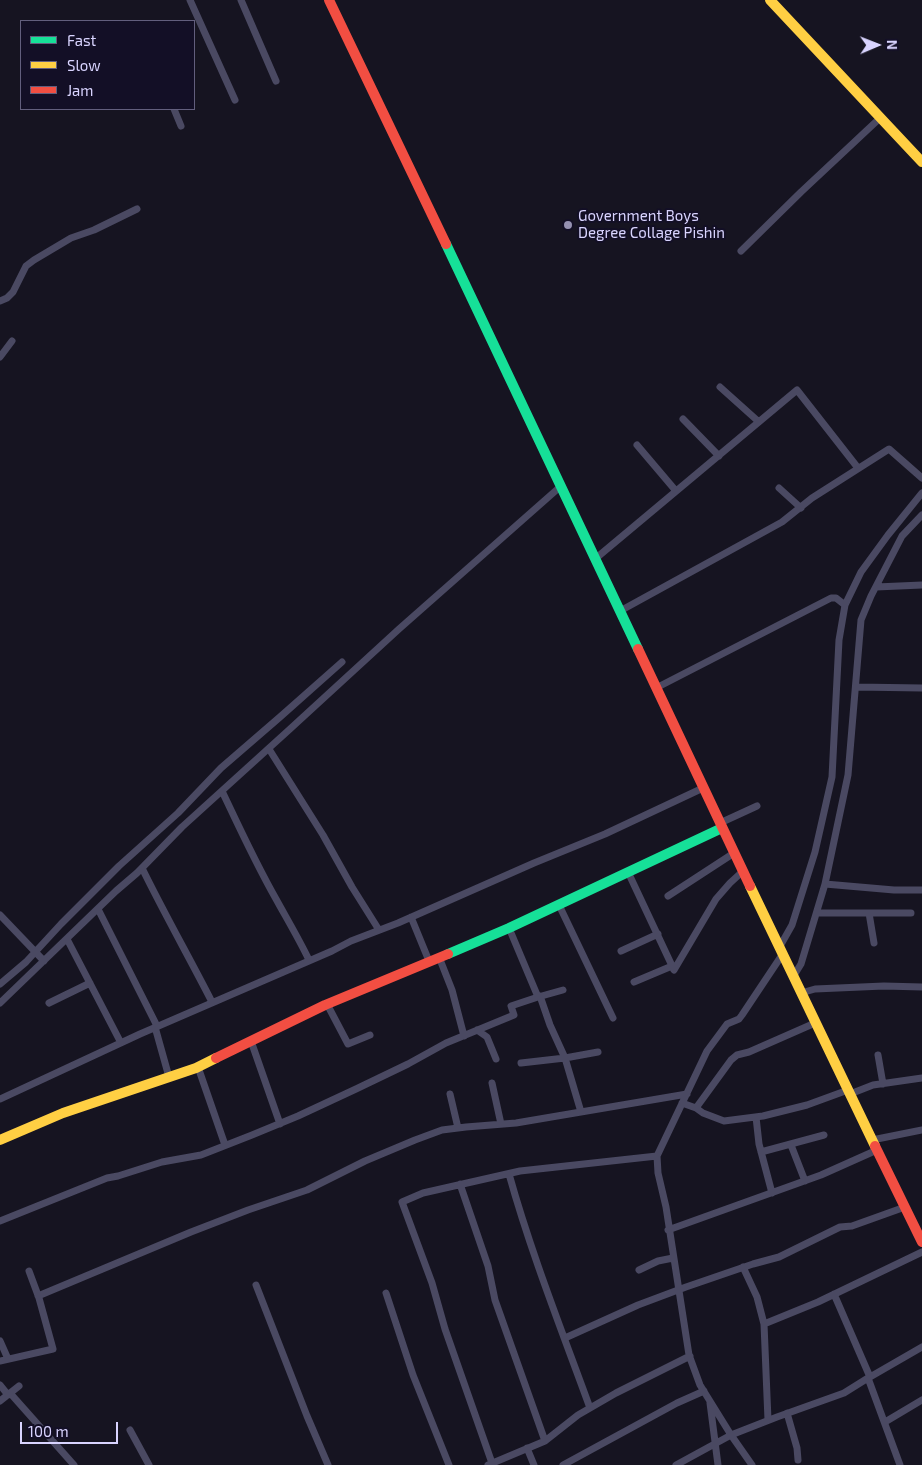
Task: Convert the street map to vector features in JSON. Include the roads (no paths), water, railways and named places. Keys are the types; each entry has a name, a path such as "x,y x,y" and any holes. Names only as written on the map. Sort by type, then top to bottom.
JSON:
{"main road":[{"path":"329,0 561,486 780,952 905,1207 919,1228 922,1242"},
{"path":"770,0 922,162"},
{"path":"0,1140 63,1113 198,1067 327,1004 509,928 559,905 721,826"}],"street":[{"path":"190,0 235,100"},
{"path":"240,0 276,81"},
{"path":"174,110 181,126"},
{"path":"741,251 880,118"},
{"path":"0,301 7,298 13,292 26,266 34,260 71,238 94,230 137,209"},
{"path":"0,357 12,341"},
{"path":"720,387 759,422"},
{"path":"595,559 797,390 858,468"},
{"path":"683,419 718,456"},
{"path":"637,445 676,491"},
{"path":"620,611 782,522 812,498 888,449 922,478"},
{"path":"0,1003 142,868 182,827 398,629 561,486"},
{"path":"779,488 801,508"},
{"path":"752,1465 710,1402 698,1379 690,1356 668,1230 666,1207 658,1173 657,1156 710,1045 728,1024 739,1019 742,1015 780,952 792,925 815,852 832,777 839,640 845,605 861,572 922,494"},
{"path":"793,977 801,964 825,884 848,775 861,620 902,536 922,515"},
{"path":"876,587 922,585"},
{"path":"656,688 831,598 836,598 845,605"},
{"path":"0,984 21,966 120,866 178,813 221,768 342,662"},
{"path":"856,687 922,688"},
{"path":"269,748 379,930"},
{"path":"0,1099 156,1026 605,834 703,788"},
{"path":"222,791 242,835 309,960"},
{"path":"721,826 757,806"},
{"path":"668,896 734,853"},
{"path":"142,868 163,912 212,1002"},
{"path":"628,872 674,970 716,899 742,872"},
{"path":"825,884 894,890 922,890"},
{"path":"559,905 613,1018"},
{"path":"98,909 156,1026 168,1077"},
{"path":"817,912 911,913"},
{"path":"869,913 874,943"},
{"path":"0,915 44,961"},
{"path":"411,917 452,990 464,1036"},
{"path":"509,928 565,1058 582,1112"},
{"path":"621,951 658,934"},
{"path":"67,939 121,1043"},
{"path":"634,982 672,966"},
{"path":"49,1003 90,983"},
{"path":"801,993 815,988 922,987"},
{"path":"0,1221 107,1178 162,1162 201,1155 280,1124 356,1090 464,1036 514,1016 511,1006 563,990"},
{"path":"327,1004 348,1044 370,1035"},
{"path":"694,1108 731,1060 738,1055 750,1052 815,1022"},
{"path":"478,1030 486,1037 496,1059"},
{"path":"251,1041 280,1124"},
{"path":"521,1063 598,1052"},
{"path":"878,1056 883,1084"},
{"path":"198,1067 225,1146"},
{"path":"683,1103 724,1121 756,1117 873,1086 922,1078"},
{"path":"492,1084 501,1124"},
{"path":"450,1094 458,1128"},
{"path":"38,1296 184,1235 307,1190 340,1172 421,1137 442,1130 516,1123 687,1094"},
{"path":"756,1117 761,1152 772,1193"},
{"path":"872,1140 922,1130"},
{"path":"761,1152 824,1136"},
{"path":"791,1145 805,1181"},
{"path":"668,1230 805,1181 877,1150"},
{"path":"657,1156 509,1174 423,1193 402,1202 432,1283 445,1329 490,1464 545,1441 578,1415 616,1393 690,1356"},
{"path":"509,1174 516,1200 590,1408"},
{"path":"460,1184 488,1266 495,1300 545,1441"},
{"path":"565,1338 638,1305 743,1267 779,1257 840,1227 852,1226 905,1207"},
{"path":"764,1324 834,1294 922,1252"},
{"path":"639,1270 658,1261 673,1258"},
{"path":"743,1267 757,1297 764,1324 768,1420"},
{"path":"0,1341 4,1360 53,1348 29,1271"},
{"path":"256,1284 328,1465"},
{"path":"386,1293 413,1375 449,1465"},
{"path":"834,1294 869,1377 900,1465"},
{"path":"676,1465 731,1435 844,1393 922,1347"},
{"path":"0,1385 74,1465"},
{"path":"0,1402 19,1386"},
{"path":"563,1465 677,1402 704,1391"},
{"path":"885,1422 922,1400"},
{"path":"710,1402 718,1465"},
{"path":"787,1413 797,1448 798,1460"},
{"path":"130,1430 149,1465"},
{"path":"527,1448 534,1465"}],"place":[{"name":"Government Boys Degree Collage Pishin","path":"568,225"}]}
